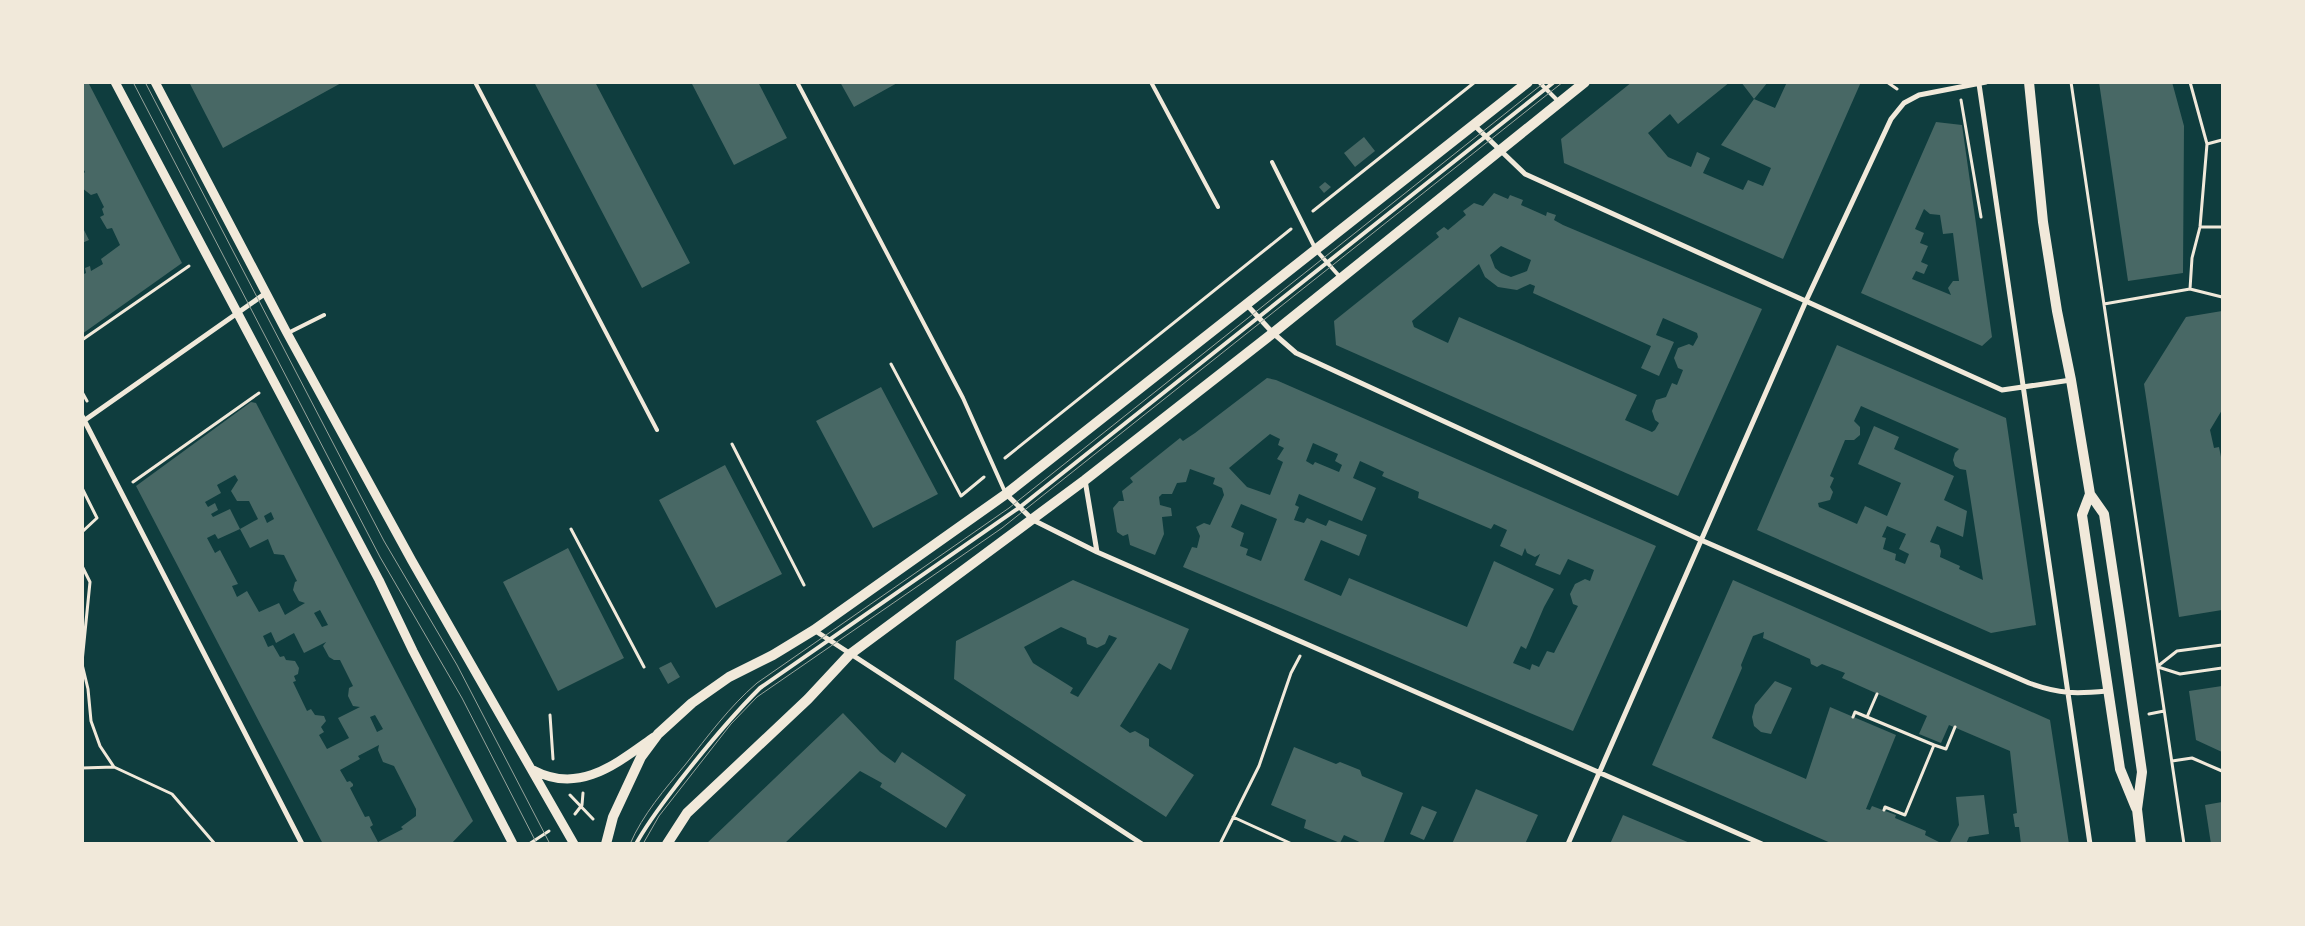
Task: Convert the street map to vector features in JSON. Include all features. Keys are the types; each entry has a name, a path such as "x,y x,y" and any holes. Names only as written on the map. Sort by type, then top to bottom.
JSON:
{"main road":[{"path":"606,844 613,817 640,757 658,734 692,703 729,677 773,656 814,630 1006,494 1475,126 1528,82"},
{"path":"667,844 687,813 808,699 849,655 1086,480 1273,333 1340,277 1585,82"},
{"path":"2029,82 2043,222 2057,311 2071,380 2090,494 2104,514 2122,635 2142,772 2137,809 2141,844"},
{"path":"2090,494 2082,515 2107,691 2120,769 2137,809"}],"street":[{"path":"115,82 236,314 379,580 417,660 513,844"},
{"path":"155,82 287,333 412,561 574,844"},
{"path":"1568,844 1806,301 1898,108 1909,98 1919,95 1986,82"},
{"path":"1979,84 2090,844"},
{"path":"1475,126 1525,174 2002,390 2071,380"},
{"path":"266,293 94,414 84,418 302,844"},
{"path":"1247,305 1273,333 1296,353 1701,540 2029,684 2068,694 2107,691"},
{"path":"1086,480 1098,552"},
{"path":"1006,494 1033,520 1098,552 1762,844"},
{"path":"814,630 849,655 1142,844"},
{"path":"532,770 561,780 596,774 628,757 658,734"}],"lane":[{"path":"475,82 657,430"},
{"path":"797,82 963,398 1006,494"},
{"path":"1151,82 1218,208"},
{"path":"1539,82 1560,102"},
{"path":"636,844 664,801 735,714 760,688 1020,507 1554,82"},
{"path":"1272,162 1316,250 1340,277"},
{"path":"287,333 324,315"}],"path":[{"path":"891,364 961,496 994,467 1475,82"},
{"path":"2071,82 2184,844"},
{"path":"2190,82 2207,144 2200,227 2192,258 2190,289"},
{"path":"2207,144 2222,140"},
{"path":"2200,227 2222,227"},
{"path":"82,340 189,266"},
{"path":"2104,304 2190,289 2222,298"},
{"path":"82,392 94,414"},
{"path":"127,474 132,483 259,393"},
{"path":"732,444 804,585"},
{"path":"82,488 97,518 82,532"},
{"path":"571,529 644,667"},
{"path":"82,566 90,582 82,663 88,689 91,722 100,746 114,767"},
{"path":"1220,844 1259,766 1291,673 1305,644"},
{"path":"2158,666 2177,651 2222,645"},
{"path":"2158,666 2180,674 2222,668"},
{"path":"1867,717 1877,694"},
{"path":"1853,717 1855,712 1946,749 1955,727"},
{"path":"550,715 553,762"},
{"path":"1884,810 1885,807 1905,815 1934,745"},
{"path":"2172,761 2192,758 2222,771"},
{"path":"82,768 114,767 172,794 215,844"},
{"path":"567,790 595,821"},
{"path":"1233,818 1292,844"}],"building":[{"path":"82,82 88,82 182,263 82,334 82,275 86,273 85,268 90,266 91,271 103,264 101,259 120,245 112,228 107,229 100,217 104,215 102,209 104,207 97,193 91,195 82,188 82,175 85,172 82,166"},
{"path":"189,82 343,82 223,148"},
{"path":"534,82 595,82 690,263 642,288"},
{"path":"691,82 758,82 787,138 734,165"},
{"path":"840,82 899,82 854,107"},
{"path":"1632,82 1730,82 1678,124 1670,114 1648,133 1668,157 1691,167 1697,152 1710,158 1703,173 1743,190 1748,180 1763,186 1771,168 1721,145 1754,99 1775,108 1787,82 1861,82 1783,259 1564,163 1561,139"},
{"path":"1741,82 1768,82 1754,99"},
{"path":"2099,82 2172,82 2184,126 2183,273 2128,281"},
{"path":"1936,122 1962,125 1992,337 1982,346 1861,293","holes":["1924,209 1930,214 1940,215 1943,234 1953,233 1959,281 1953,281 1948,288 1951,295 1912,279 1916,271 1924,274 1928,265 1921,262 1928,246 1920,243 1924,233 1915,229"]},
{"path":"1364,137 1375,151 1355,167 1344,153"},
{"path":"1325,182 1331,187 1324,193 1319,187"},
{"path":"1494,193 1508,199 1510,195 1523,200 1521,205 1546,216 1547,212 1556,215 1554,220 1563,225 1762,309 1678,496 1336,345 1334,321 1439,237 1436,233 1444,227 1448,230 1466,215 1463,211 1474,203 1483,206","holes":["1501,246 1531,260 1527,271 1511,277 1495,268 1490,255","1479,264 1485,277 1498,287 1517,290 1530,284 1535,286 1533,293 1651,346 1641,368 1659,376 1674,342 1656,335 1663,318 1697,333 1698,337 1693,346 1689,344 1678,348 1674,358 1678,368 1683,370 1677,385 1672,383 1666,397 1656,400 1652,411 1655,420 1659,423 1655,430 1652,432 1625,420 1637,395 1459,317 1448,343 1414,327 1412,321"]},
{"path":"82,226 89,240 82,243"},
{"path":"2222,311 2222,410 2210,430 2214,448 2219,447 2222,462 2222,610 2179,617 2144,384 2186,317"},
{"path":"1837,345 2006,418 2036,625 1991,633 1757,530","holes":["1861,406 1959,449 1955,453 1953,460 1955,466 1966,470 1983,580 1959,569 1960,566 1940,557 1939,545 1930,542 1937,526 1963,537 1967,511 1944,500 1954,476 1894,449 1899,437 1874,426 1858,464 1901,483 1887,516 1865,506 1857,524 1819,507 1818,503 1830,500 1833,492 1830,487 1834,478 1830,476 1845,440 1854,440 1860,435 1860,427 1854,421","1887,526 1906,534 1899,549 1909,554 1905,564 1895,560 1896,554 1883,549 1886,538 1882,537"]},
{"path":"1267,378 1276,380 1656,546 1573,731 1183,567 1192,547 1197,548 1200,536 1196,527 1204,523 1210,525 1224,495 1222,488 1213,484 1215,478 1190,469 1186,482 1177,483 1172,494 1162,494 1159,497 1160,505 1171,508 1172,516 1162,517 1164,534 1155,555 1130,545 1128,534 1123,536 1117,532 1113,508 1119,501 1124,501 1122,491 1133,482 1130,478 1180,438 1183,441","holes":["1270,434 1280,439 1278,445 1284,448 1277,459 1283,462 1270,495 1247,487 1229,468","1313,443 1338,454 1335,461 1342,465 1339,472 1315,462 1313,465 1306,461","1360,461 1384,472 1382,476 1419,492 1418,498 1491,529 1494,524 1507,530 1500,546 1522,556 1525,548 1527,553 1535,557 1540,554 1535,565 1560,575 1568,559 1594,570 1590,581 1585,579 1575,584 1570,594 1573,604 1578,606 1554,653 1547,651 1539,667 1532,664 1530,670 1513,663 1521,646 1526,649 1554,589 1494,561 1467,627 1349,578 1341,596 1304,580 1321,540 1359,556 1367,535 1329,520 1326,526 1307,518 1304,523 1294,520 1299,507 1295,505 1299,494 1362,521 1376,488 1353,478","1241,504 1277,519 1261,561 1246,555 1248,549 1240,546 1244,533 1231,527"]},
{"path":"881,387 938,494 873,528 816,421"},
{"path":"251,402 256,403 473,821 451,844 323,844 136,486","holes":["235,475 238,480 231,491 237,501 249,501 258,519 240,529 230,509 213,517 211,514 218,510 215,503 208,507 205,502 221,493 217,485","271,512 274,519 267,523 264,516","240,529 250,548 268,539 274,554 284,555 297,581 293,590 299,601 305,603 285,615 279,603 259,612 247,591 237,597 232,586 238,584 220,550 215,553 207,538 215,534 218,539","320,610 328,625 322,627 314,613","271,632 276,643 294,633 304,653 326,642 323,646 329,657 334,660 340,660 353,686 349,688 348,696 353,706 360,707 338,718 349,738 327,749 319,735 324,732 321,727 326,721 324,716 315,715 311,709 307,711 293,682 296,681 294,676 298,674 299,668 295,661 286,660 284,656 280,657 273,645 268,647 263,636","375,715 383,729 377,732 370,717","379,745 378,750 383,762 394,766 416,809 416,816 401,827 403,829 378,842 370,827 373,825 369,816 365,817 350,788 353,784 350,781 347,782 340,770 360,759 358,756"]},
{"path":"725,465 782,574 716,608 659,500"},
{"path":"568,548 624,658 558,691 503,582"},
{"path":"1073,580 1189,629 1171,670 1159,663 1120,726 1130,733 1135,731 1149,739 1149,746 1194,775 1166,817 954,679 956,641","holes":["1061,627 1086,638 1087,644 1097,648 1105,644 1109,635 1117,638 1078,697 1070,693 1073,688 1033,663 1024,647"]},
{"path":"1733,580 2050,720 2069,844 2021,844 2019,827 2015,827 2013,814 2017,813 2010,751 1949,725 1941,743 1919,734 1927,716 1842,678 1845,673 1822,664 1817,667 1811,664 1810,659 1763,638 1764,632 1753,636 1741,665 1742,668 1712,738 1806,779 1830,707 1896,735 1866,809 1870,810 1872,806 1896,815 1895,818 1926,831 1925,835 1943,844 1833,844 1652,765"},
{"path":"671,662 680,677 668,684 659,668"},
{"path":"1775,681 1792,688 1771,734 1761,732 1754,726 1752,717 1755,705"},
{"path":"2222,686 2222,752 2196,740 2189,691"},
{"path":"843,713 880,752 895,763 902,752 966,795 946,828 880,787 882,783 860,771 784,844 706,844"},
{"path":"1294,747 1336,764 1340,762 1360,770 1362,776 1403,793 1383,844 1364,844 1344,835 1340,843 1304,828 1306,820 1271,805"},
{"path":"1476,789 1538,815 1525,844 1452,844"},
{"path":"1984,795 1989,834 1969,837 1966,844 1949,844 1959,825 1956,797"},
{"path":"2222,802 2222,844 2211,844 2205,805"},
{"path":"1422,806 1437,812 1424,840 1410,834"},
{"path":"1623,815 1690,843 1690,844 1610,844"}],"tram line":[{"path":"133,82 380,557 462,698 537,844"},
{"path":"145,82 384,541 457,665 550,844"},
{"path":"630,844 641,822 662,793 728,712 757,683 1009,508 1545,82"},
{"path":"643,844 659,816 731,724 757,697 1002,528 1563,82"}]}
